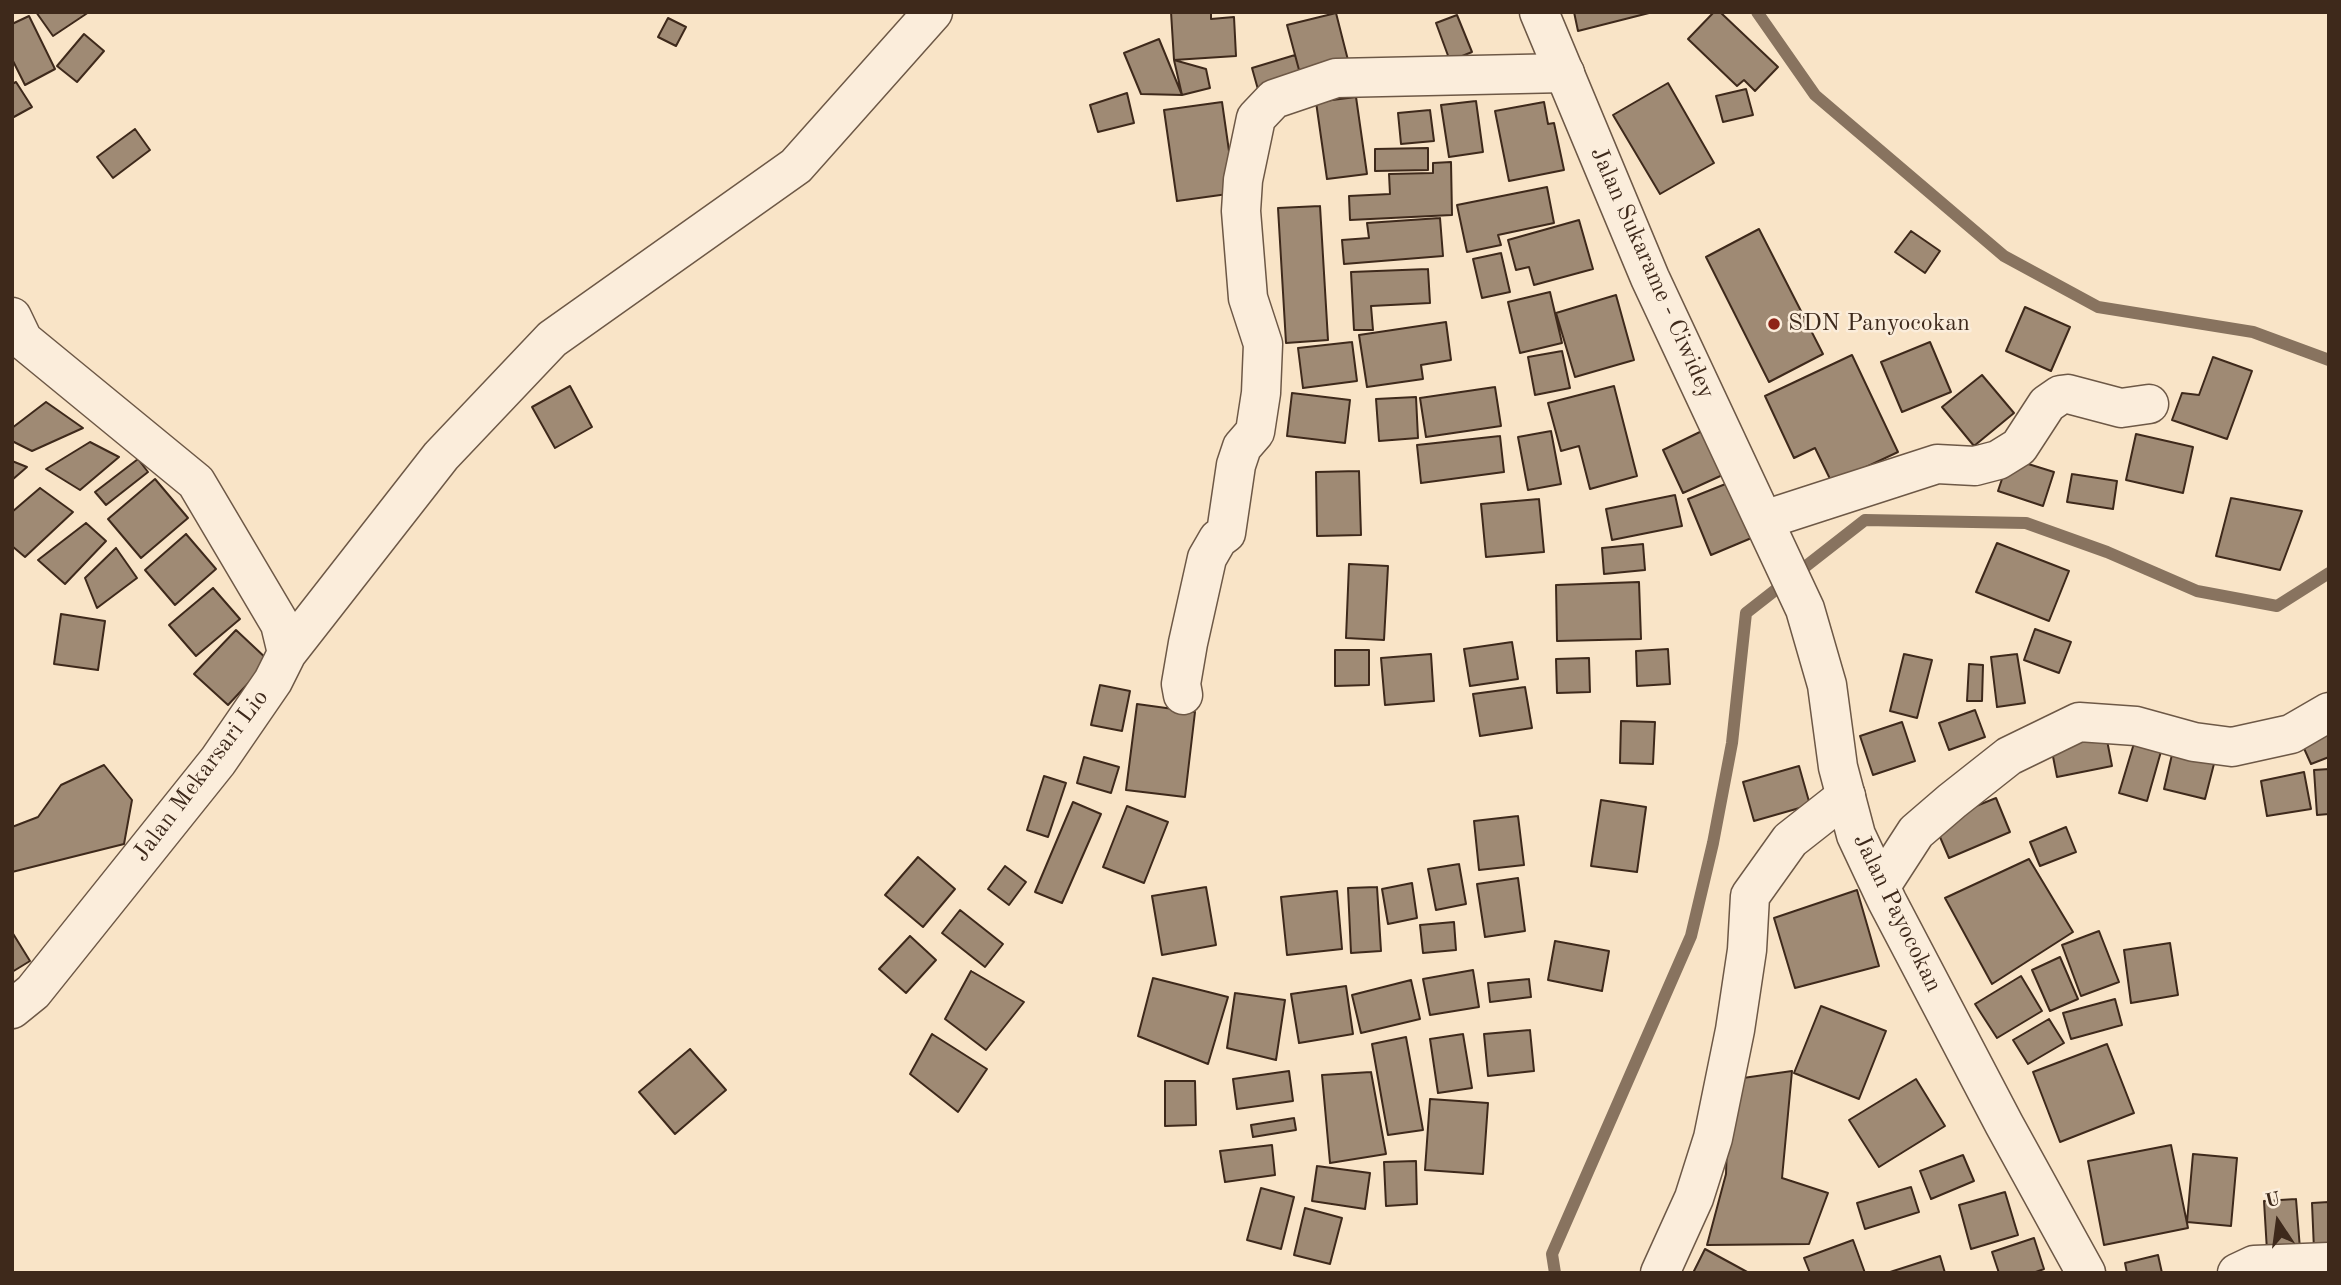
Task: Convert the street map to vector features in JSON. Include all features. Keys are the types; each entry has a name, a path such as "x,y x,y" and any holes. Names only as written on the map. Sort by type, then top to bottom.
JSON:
{"street":[{"name":"Jalan Mekarsari Lio","path":"12,1009 33,992 218,761 272,681 287,653 441,456 552,339 796,166 933,12"},
{"name":"Jalan Sukarame - Ciwidey","path":"1539,12 1650,278 1766,526"},
{"path":"1183,695 1181,684 1188,643 1208,558 1218,539 1226,533 1236,466 1242,447 1255,432 1261,393 1263,344 1248,298 1241,211 1243,180 1256,118 1274,99 1336,78 1565,73"},
{"path":"12,317 23,340 196,482 280,624 287,653"},
{"path":"1766,526 1937,464 1975,466 1998,460 2020,447 2047,404 2060,395 2068,394 2121,408 2149,404"},
{"name":"Jalan Payocokan","path":"1766,526 1805,609 1827,685 1838,767 1856,835 2004,1124 2086,1273"},
{"path":"1881,886 1916,832 1952,801 2009,757 2079,723 2136,726 2194,742 2232,747 2291,734 2329,712"},
{"path":"1660,1273 1694,1198 1713,1138 1735,1030 1747,950 1750,896 1790,840 1846,796"},
{"path":"2237,1273 2254,1265 2329,1262"}],"building":[{"path":"36,12 89,12 53,36"},
{"path":"1171,12 1211,12 1211,19 1234,17 1236,56 1174,60"},
{"path":"1574,12 1649,12 1649,13 1578,31"},
{"path":"1714,12 1720,12 1778,67 1755,91 1744,80 1737,86 1688,39"},
{"path":"1336,13 1350,68 1302,81 1287,25"},
{"path":"1457,15 1472,52 1450,61 1436,23"},
{"path":"29,16 55,69 25,85 12,59 12,24"},
{"path":"668,18 686,27 676,46 658,37"},
{"path":"84,34 104,51 77,82 57,66"},
{"path":"1159,39 1182,95 1141,94 1124,53"},
{"path":"1295,55 1302,81 1259,93 1252,68"},
{"path":"1174,60 1206,69 1210,88 1182,95"},
{"path":"16,82 32,107 12,118 12,84"},
{"path":"1668,83 1714,163 1660,194 1613,115"},
{"path":"1746,89 1753,115 1723,122 1716,96"},
{"path":"1127,93 1134,123 1098,132 1090,105"},
{"path":"1356,97 1367,174 1327,179 1316,102"},
{"path":"1476,101 1483,152 1449,157 1441,105"},
{"path":"1222,102 1235,193 1177,201 1164,110"},
{"path":"1544,102 1548,124 1554,123 1564,170 1509,181 1495,111"},
{"path":"1430,110 1434,141 1401,144 1398,113"},
{"path":"135,129 150,150 113,178 97,157"},
{"path":"1428,148 1428,170 1375,171 1375,149"},
{"path":"1451,162 1452,215 1350,220 1349,196 1390,194 1389,174 1433,173 1433,163"},
{"path":"1547,187 1554,223 1498,235 1501,245 1467,252 1457,205"},
{"path":"1320,206 1328,340 1286,343 1278,208"},
{"path":"1440,218 1443,256 1344,264 1342,240 1369,238 1367,223"},
{"path":"1579,220 1593,269 1534,285 1529,267 1516,270 1508,240"},
{"path":"1759,229 1823,354 1769,382 1706,257"},
{"path":"1911,231 1940,251 1925,273 1895,252"},
{"path":"1501,253 1510,292 1482,298 1473,259"},
{"path":"1428,269 1430,303 1371,306 1373,330 1354,330 1351,272"},
{"path":"1550,292 1562,343 1520,353 1508,302"},
{"path":"1616,295 1634,360 1575,377 1556,313"},
{"path":"2025,307 2070,327 2051,371 2006,351"},
{"path":"1446,322 1451,360 1421,365 1423,379 1367,387 1359,335"},
{"path":"1352,342 1357,381 1303,388 1298,348"},
{"path":"1930,342 1951,392 1902,412 1881,362"},
{"path":"1562,351 1570,388 1535,395 1528,357"},
{"path":"1852,355 1898,452 1832,483 1815,448 1794,458 1765,396"},
{"path":"2213,357 2252,371 2227,439 2172,420 2182,393 2199,395"},
{"path":"1982,375 2014,413 1974,446 1942,407"},
{"path":"570,386 592,427 555,448 532,407"},
{"path":"1614,386 1637,476 1590,489 1579,446 1561,451 1548,403"},
{"path":"1495,387 1501,426 1426,437 1420,398"},
{"path":"1292,393 1350,400 1345,443 1287,436"},
{"path":"1416,397 1418,438 1379,441 1376,399"},
{"path":"46,402 83,428 32,451 12,441 12,428"},
{"path":"1706,429 1727,473 1683,493 1663,450"},
{"path":"1551,431 1561,484 1528,490 1518,437"},
{"path":"2136,434 2193,447 2183,493 2126,480"},
{"path":"1500,436 1504,472 1421,483 1417,445"},
{"path":"90,442 119,457 80,490 46,469"},
{"path":"2009,458 2054,472 2043,506 1998,491"},
{"path":"138,459 148,472 106,505 95,492"},
{"path":"12,461 27,467 12,480"},
{"path":"1359,471 1361,535 1317,536 1316,472"},
{"path":"2072,474 2117,481 2113,509 2067,502"},
{"path":"155,479 188,518 141,558 108,519"},
{"path":"1738,479 1761,534 1711,555 1688,499"},
{"path":"40,488 73,512 25,557 12,546 12,512"},
{"path":"1675,495 1682,526 1612,540 1606,509"},
{"path":"2231,498 2302,511 2280,570 2216,556"},
{"path":"1539,499 1544,552 1486,557 1481,504"},
{"path":"86,523 106,541 65,584 38,560"},
{"path":"186,534 216,569 175,605 145,570"},
{"path":"1997,543 2069,571 2049,621 1976,592"},
{"path":"1643,544 1645,570 1604,574 1602,548"},
{"path":"116,548 137,578 97,608 85,578"},
{"path":"1349,564 1388,566 1384,640 1346,638"},
{"path":"1639,582 1641,639 1557,641 1556,585"},
{"path":"213,588 240,619 196,656 169,625"},
{"path":"61,614 105,621 98,670 54,664"},
{"path":"2035,629 2071,642 2059,673 2024,660"},
{"path":"236,630 269,661 228,705 194,674"},
{"path":"1512,642 1518,679 1470,686 1464,649"},
{"path":"1668,649 1670,684 1637,686 1636,651"},
{"path":"1335,650 1369,650 1369,685 1335,686"},
{"path":"1431,654 1434,701 1385,705 1381,658"},
{"path":"1904,654 1932,660 1917,718 1890,711"},
{"path":"2017,654 2025,703 1997,707 1991,657"},
{"path":"1589,658 1590,692 1557,693 1556,659"},
{"path":"1969,664 1983,665 1982,701 1967,701"},
{"path":"1100,685 1130,691 1122,731 1091,725"},
{"path":"1525,687 1532,728 1480,736 1473,694"},
{"path":"1137,704 1195,712 1185,797 1126,790"},
{"path":"1975,710 1985,737 1949,750 1939,723"},
{"path":"1621,721 1655,722 1653,764 1620,763"},
{"path":"1902,722 1915,761 1873,775 1860,736"},
{"path":"2329,723 2329,757 2311,764 2298,735"},
{"path":"2105,730 2112,766 2057,777 2050,741"},
{"path":"2135,740 2162,748 2147,801 2119,793"},
{"path":"2174,746 2216,756 2205,799 2164,789"},
{"path":"1084,757 1119,767 1111,793 1077,783"},
{"path":"104,765 132,800 124,844 12,872 12,827 38,817 61,785"},
{"path":"1799,766 1810,805 1754,821 1743,782"},
{"path":"2329,769 2329,814 2317,815 2314,770"},
{"path":"2304,772 2311,809 2267,816 2261,781"},
{"path":"1044,776 1066,783 1048,837 1027,830"},
{"path":"1996,798 2010,832 1949,858 1934,823"},
{"path":"1601,800 1646,807 1637,872 1591,866"},
{"path":"1073,802 1101,814 1062,903 1035,892"},
{"path":"1127,806 1168,822 1144,883 1103,867"},
{"path":"1518,816 1524,865 1479,870 1474,821"},
{"path":"2066,827 2076,852 2040,866 2030,842"},
{"path":"918,857 955,889 923,927 885,895"},
{"path":"2029,859 2073,932 1992,984 1945,898"},
{"path":"1459,864 1466,904 1436,910 1428,869"},
{"path":"1005,866 1026,882 1009,905 988,889"},
{"path":"1518,878 1525,931 1485,937 1477,884"},
{"path":"1412,883 1417,918 1388,924 1382,889"},
{"path":"1206,887 1216,945 1162,955 1152,896"},
{"path":"1377,887 1381,951 1351,953 1348,888"},
{"path":"1857,890 1879,966 1795,988 1774,918"},
{"path":"1337,891 1342,949 1287,955 1281,897"},
{"path":"960,910 1003,944 985,967 942,933"},
{"path":"1454,922 1456,950 1423,953 1420,925"},
{"path":"2099,931 2119,982 2081,996 2062,945"},
{"path":"12,932 30,961 12,972"},
{"path":"910,936 936,960 906,993 879,969"},
{"path":"1555,941 1609,951 1602,991 1548,980"},
{"path":"2170,943 2178,995 2131,1003 2124,950"},
{"path":"2060,957 2078,999 2050,1011 2032,970"},
{"path":"1473,970 1479,1007 1430,1015 1423,979"},
{"path":"971,971 1024,1002 986,1050 945,1019"},
{"path":"2021,976 2042,1011 1997,1038 1975,1004"},
{"path":"1153,978 1228,997 1208,1064 1138,1036"},
{"path":"1529,979 1531,997 1490,1002 1488,983"},
{"path":"1411,980 1420,1019 1361,1033 1352,995"},
{"path":"1346,986 1353,1034 1299,1043 1291,994"},
{"path":"1235,993 1285,1000 1276,1060 1227,1048"},
{"path":"2115,999 2122,1025 2071,1039 2063,1013"},
{"path":"1821,1006 1886,1031 1859,1099 1794,1073"},
{"path":"2049,1019 2064,1043 2028,1064 2013,1040"},
{"path":"1530,1030 1534,1071 1488,1076 1484,1034"},
{"path":"932,1034 987,1069 958,1112 910,1074"},
{"path":"1463,1034 1472,1088 1438,1093 1430,1039"},
{"path":"1406,1037 1423,1130 1388,1135 1372,1044"},
{"path":"2107,1044 2134,1113 2060,1142 2033,1072"},
{"path":"690,1049 726,1090 675,1134 639,1092"},
{"path":"1289,1071 1293,1101 1237,1109 1233,1079"},
{"path":"1792,1071 1782,1178 1828,1193 1809,1244 1707,1245 1726,1174 1729,1080"},
{"path":"1371,1072 1386,1154 1330,1163 1322,1075"},
{"path":"1916,1079 1945,1126 1879,1167 1849,1120"},
{"path":"1165,1081 1195,1081 1196,1125 1165,1126"},
{"path":"1430,1099 1488,1103 1483,1174 1425,1170"},
{"path":"1294,1118 1296,1130 1253,1137 1251,1125"},
{"path":"1272,1145 1275,1175 1225,1182 1220,1151"},
{"path":"2171,1145 2188,1228 2104,1245 2088,1161"},
{"path":"2193,1154 2237,1158 2231,1226 2187,1222"},
{"path":"1963,1155 1974,1181 1931,1199 1920,1171"},
{"path":"1416,1161 1417,1204 1386,1206 1384,1162"},
{"path":"1317,1166 1370,1173 1365,1209 1312,1201"},
{"path":"1911,1187 1919,1212 1865,1229 1857,1203"},
{"path":"1261,1188 1294,1197 1281,1249 1247,1240"},
{"path":"2005,1192 2018,1235 1971,1249 1959,1205"},
{"path":"2296,1199 2300,1249 2267,1251 2264,1201"},
{"path":"2329,1202 2329,1249 2314,1250 2312,1203"},
{"path":"1305,1208 1342,1218 1330,1264 1294,1255"},
{"path":"2034,1238 2044,1269 2033,1273 1999,1273 1992,1252"},
{"path":"1853,1240 1865,1273 1810,1273 1804,1258"},
{"path":"1705,1249 1749,1273 1693,1273"},
{"path":"2158,1255 2162,1273 2127,1273 2125,1263"},
{"path":"1940,1256 1945,1273 1887,1273"}],"waterway":[{"path":"1757,12 1815,95 2004,256 2098,307 2253,332 2329,360"},
{"path":"1555,1273 1552,1254 1691,936 1713,843 1732,743 1746,613 1865,520 2026,523 2107,552 2197,591 2277,606 2329,573"}],"place":[{"name":"SDN Panyocokan","path":"1774,324"}]}
